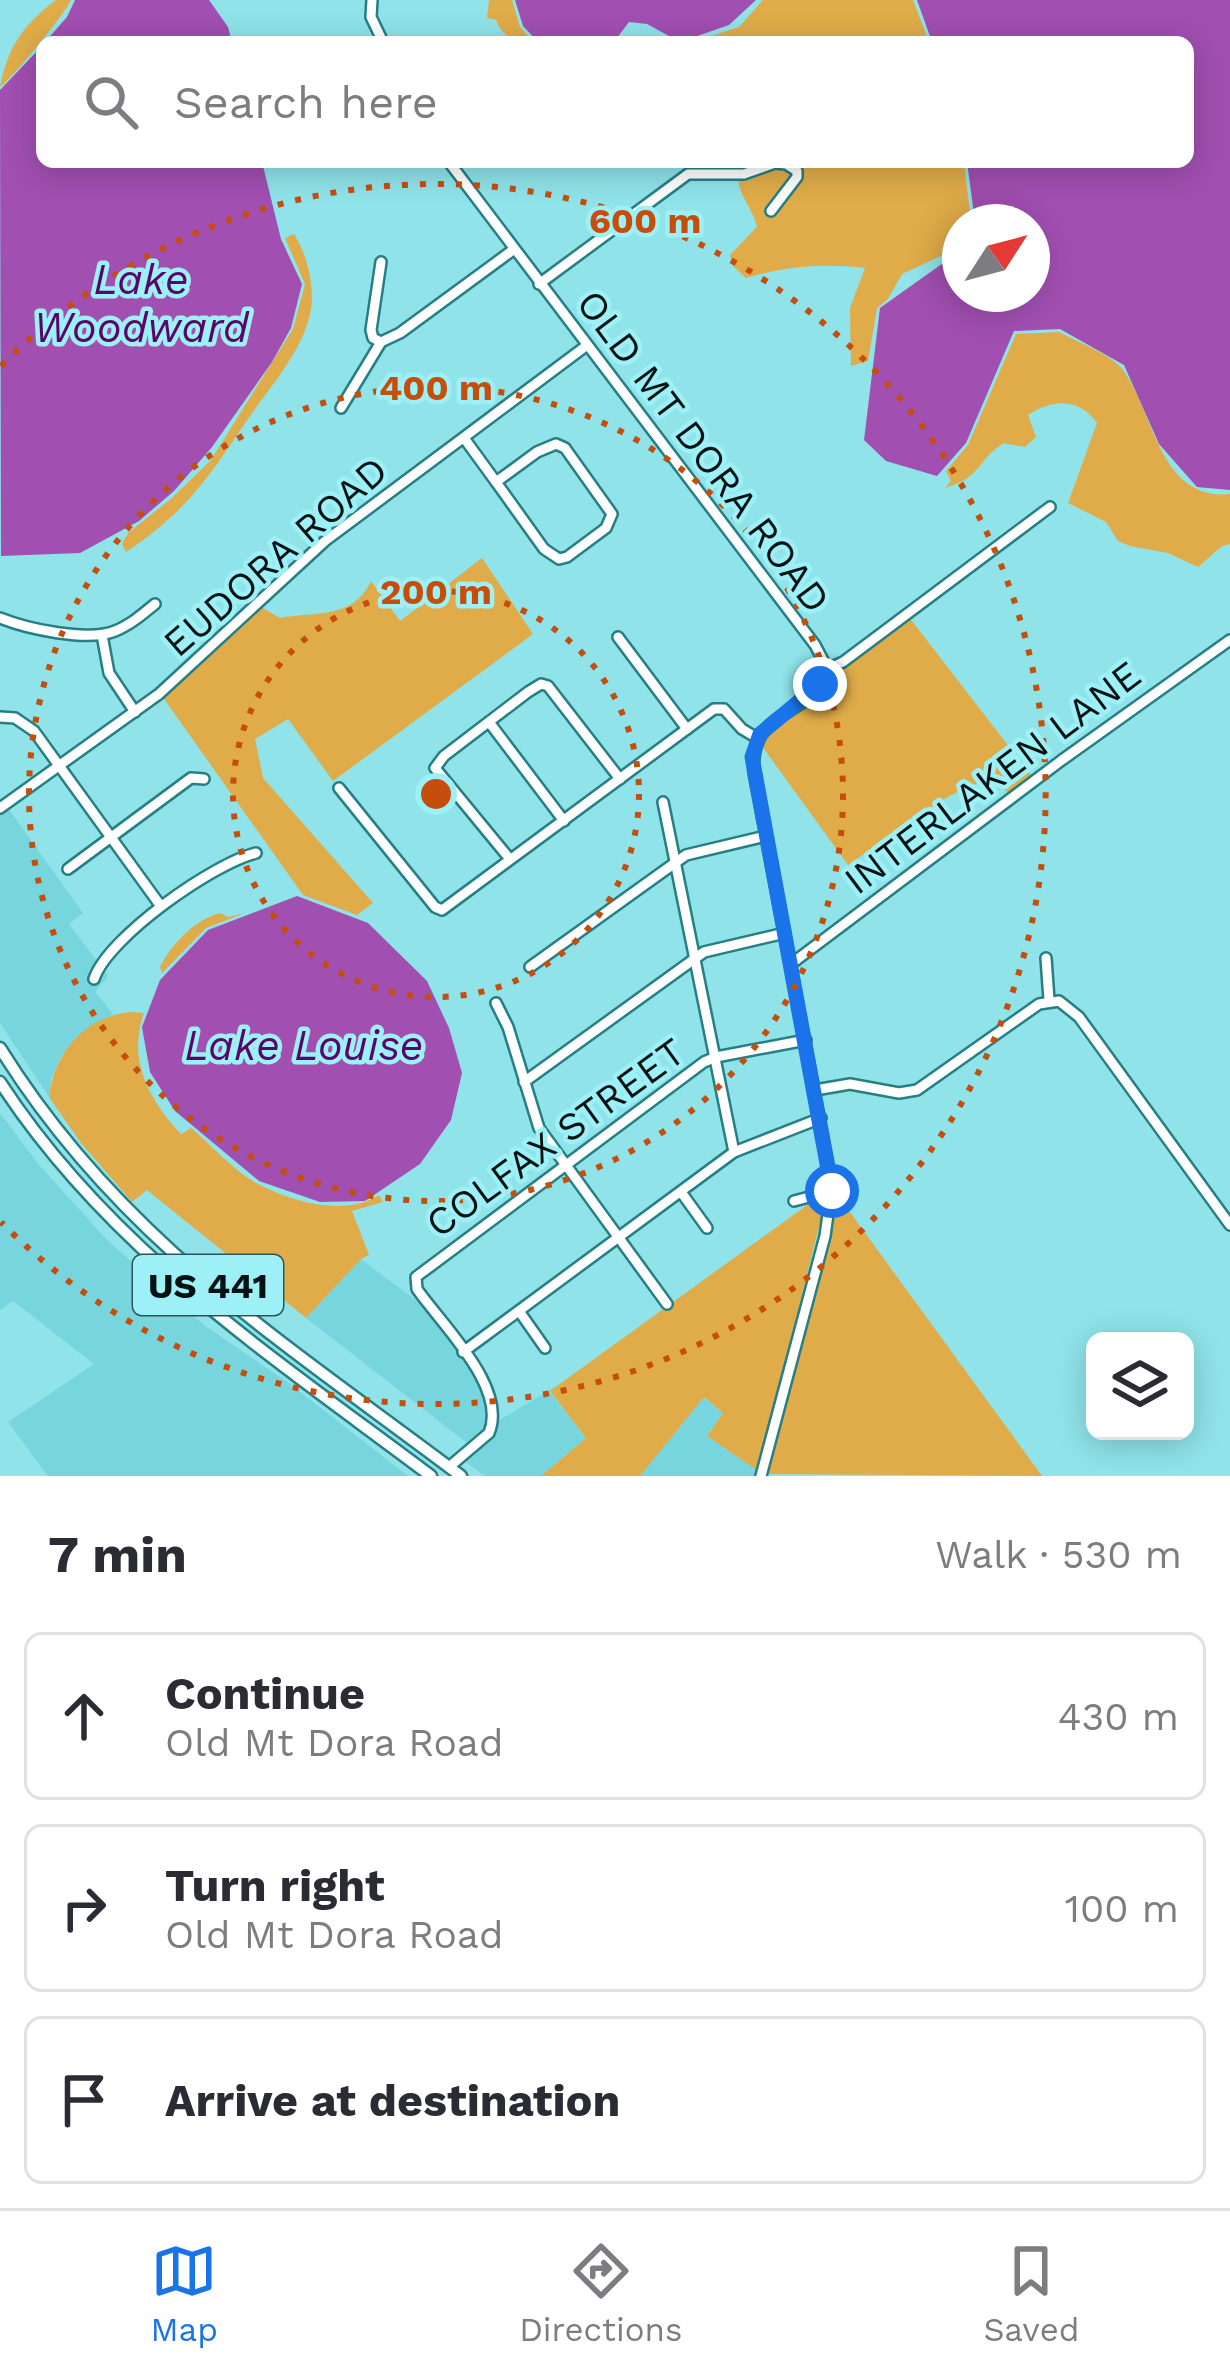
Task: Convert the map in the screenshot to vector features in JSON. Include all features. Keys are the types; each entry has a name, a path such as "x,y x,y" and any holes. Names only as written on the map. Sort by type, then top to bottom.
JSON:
{"main road":[{"name":"US 441","path":"0,1048 56,1130 122,1207 174,1258 461,1476"},
{"name":"US 441","path":"0,1082 64,1170 184,1289 431,1476"},
{"path":"108,1218 122,1207"},
{"path":"402,1454 436,1468 449,1467"}],"street":[{"path":"372,0 370,16 380,36"},
{"name":"OLD MT DORA ROAD","path":"453,168 814,645 826,670 817,689 757,738"},
{"path":"538,284 688,174 744,173 758,168"},
{"path":"771,211 797,178 792,168"},
{"path":"341,408 381,342 513,250"},
{"path":"381,262 370,330 381,342"},
{"name":"EUDORA ROAD","path":"0,808 135,712 197,663 326,542 586,346"},
{"path":"464,438 496,482 554,557 567,557 606,528 612,518 560,445 547,445 496,482"},
{"path":"826,670 1049,507"},
{"path":"0,619 25,627 102,635 122,628 155,604"},
{"path":"102,635 109,673 135,712"},
{"path":"618,637 687,729"},
{"name":"INTERLAKEN LANE","path":"791,964 1061,760 1230,640"},
{"path":"509,859 435,768 489,722 541,685 548,686 620,779"},
{"path":"339,788 435,908 442,910 687,729 722,709 757,738 754,773 832,1191 825,1236 761,1476"},
{"path":"0,717 28,725 160,905"},
{"path":"489,722 564,821"},
{"path":"68,869 190,778 204,779"},
{"path":"663,802 734,1152"},
{"path":"530,967 677,860 707,847 766,836"},
{"path":"94,979 100,965 160,905 256,853"},
{"path":"524,1082 704,952 785,933"},
{"path":"1046,958 1049,1000"},
{"path":"815,1090 850,1084 899,1093 917,1090 1023,1014 1049,1000 1065,1004 1230,1225"},
{"path":"496,1003 505,1018 539,1128 667,1304"},
{"name":"COLFAX STREET","path":"463,1352 416,1289 415,1279 695,1068 716,1057 806,1040"},
{"path":"449,1467 484,1440 494,1417 489,1390 463,1352 734,1152 820,1118"},
{"path":"794,1202 832,1191"},
{"path":"681,1192 707,1228"},
{"path":"519,1311 545,1348"}],"shaded area":[{"path":"56,0 71,0 45,36 36,36 36,47 0,87 18,38"},
{"path":"489,0 512,0 520,27 528,36 508,36 496,20 487,18"},
{"path":"763,0 913,0 927,36 713,36 739,27"},
{"path":"740,168 965,168 969,204 942,204 942,255 902,274 877,308 868,361 851,366 850,308 865,268 805,267 746,278 733,266 730,255 757,227 741,191"},
{"path":"294,234 312,294 310,314 295,352 199,487 168,520 126,552 122,544 128,533 211,460 293,329 305,284 285,238"},
{"path":"1059,332 1123,370 1173,469 1206,492 1230,494 1230,544 1198,567 1168,553 1118,541 1106,522 1068,503 1097,423 1074,405 1046,406 1028,415 1036,437 1025,447 1004,443 966,479 945,488 951,481 946,471 968,445 1016,334"},
{"path":"482,558 533,634 333,781 288,719 255,739 263,778 373,903 357,915 303,895 162,696 261,607 280,618 332,612 354,602 371,581 400,621"},
{"path":"905,612 1031,775 1009,793 987,779 949,796 848,865 759,742 824,685 829,671"},
{"path":"7,807 83,913 69,924 108,976 95,992 113,1014 76,1037 61,1056 49,1097 0,1023 0,812"},
{"path":"220,913 228,917 245,913 206,928 162,973 165,958 185,934"},
{"path":"144,1013 138,1047 144,1078 181,1134 191,1128 249,1179 287,1196 335,1206 366,1202 379,1195 383,1202 352,1211 369,1255 306,1318 147,1190 132,1202 49,1097 57,1066 74,1040 99,1021"},
{"path":"0,1113 39,1165 108,1241 204,1325 290,1384 408,1476 48,1476 8,1422 94,1364 13,1301 0,1310"},
{"path":"828,1190 758,1471 707,1436 723,1413 704,1397 640,1476 541,1476 586,1438 550,1391"},
{"path":"836,1193 1042,1476 765,1474 829,1237"},
{"path":"361,1259 433,1313 492,1404 491,1425 560,1384 550,1392 586,1438 541,1476 485,1476 460,1458 471,1446 306,1318"},
{"path":"703,1397 723,1413 707,1436 758,1471 757,1476 640,1476"}],"water":[{"path":"75,0 209,0 230,36 50,36"},
{"path":"515,0 756,0 729,25 697,36 669,36 647,24 629,22 618,36 532,36 523,26"},
{"path":"917,0 1230,0 1230,490 1197,487 1159,444 1124,365 1060,329 1014,331 966,443 937,476 886,461 864,440 880,308 942,264 942,312 1050,312 1050,204 973,204 968,168 1194,168 1194,36 930,36"},
{"name":"Lake Woodward","path":"36,52 36,168 263,168 281,239 302,284 291,328 212,447 174,491 139,521 80,553 1,556 0,90"},
{"name":"Lake Louise","path":"297,896 368,923 427,981 449,1028 462,1073 451,1120 420,1164 365,1201 320,1202 259,1181 175,1111 150,1072 142,1027 160,980 208,930"}],"route":[{"path":"820,684 760,734 752,757 832,1191"}]}
